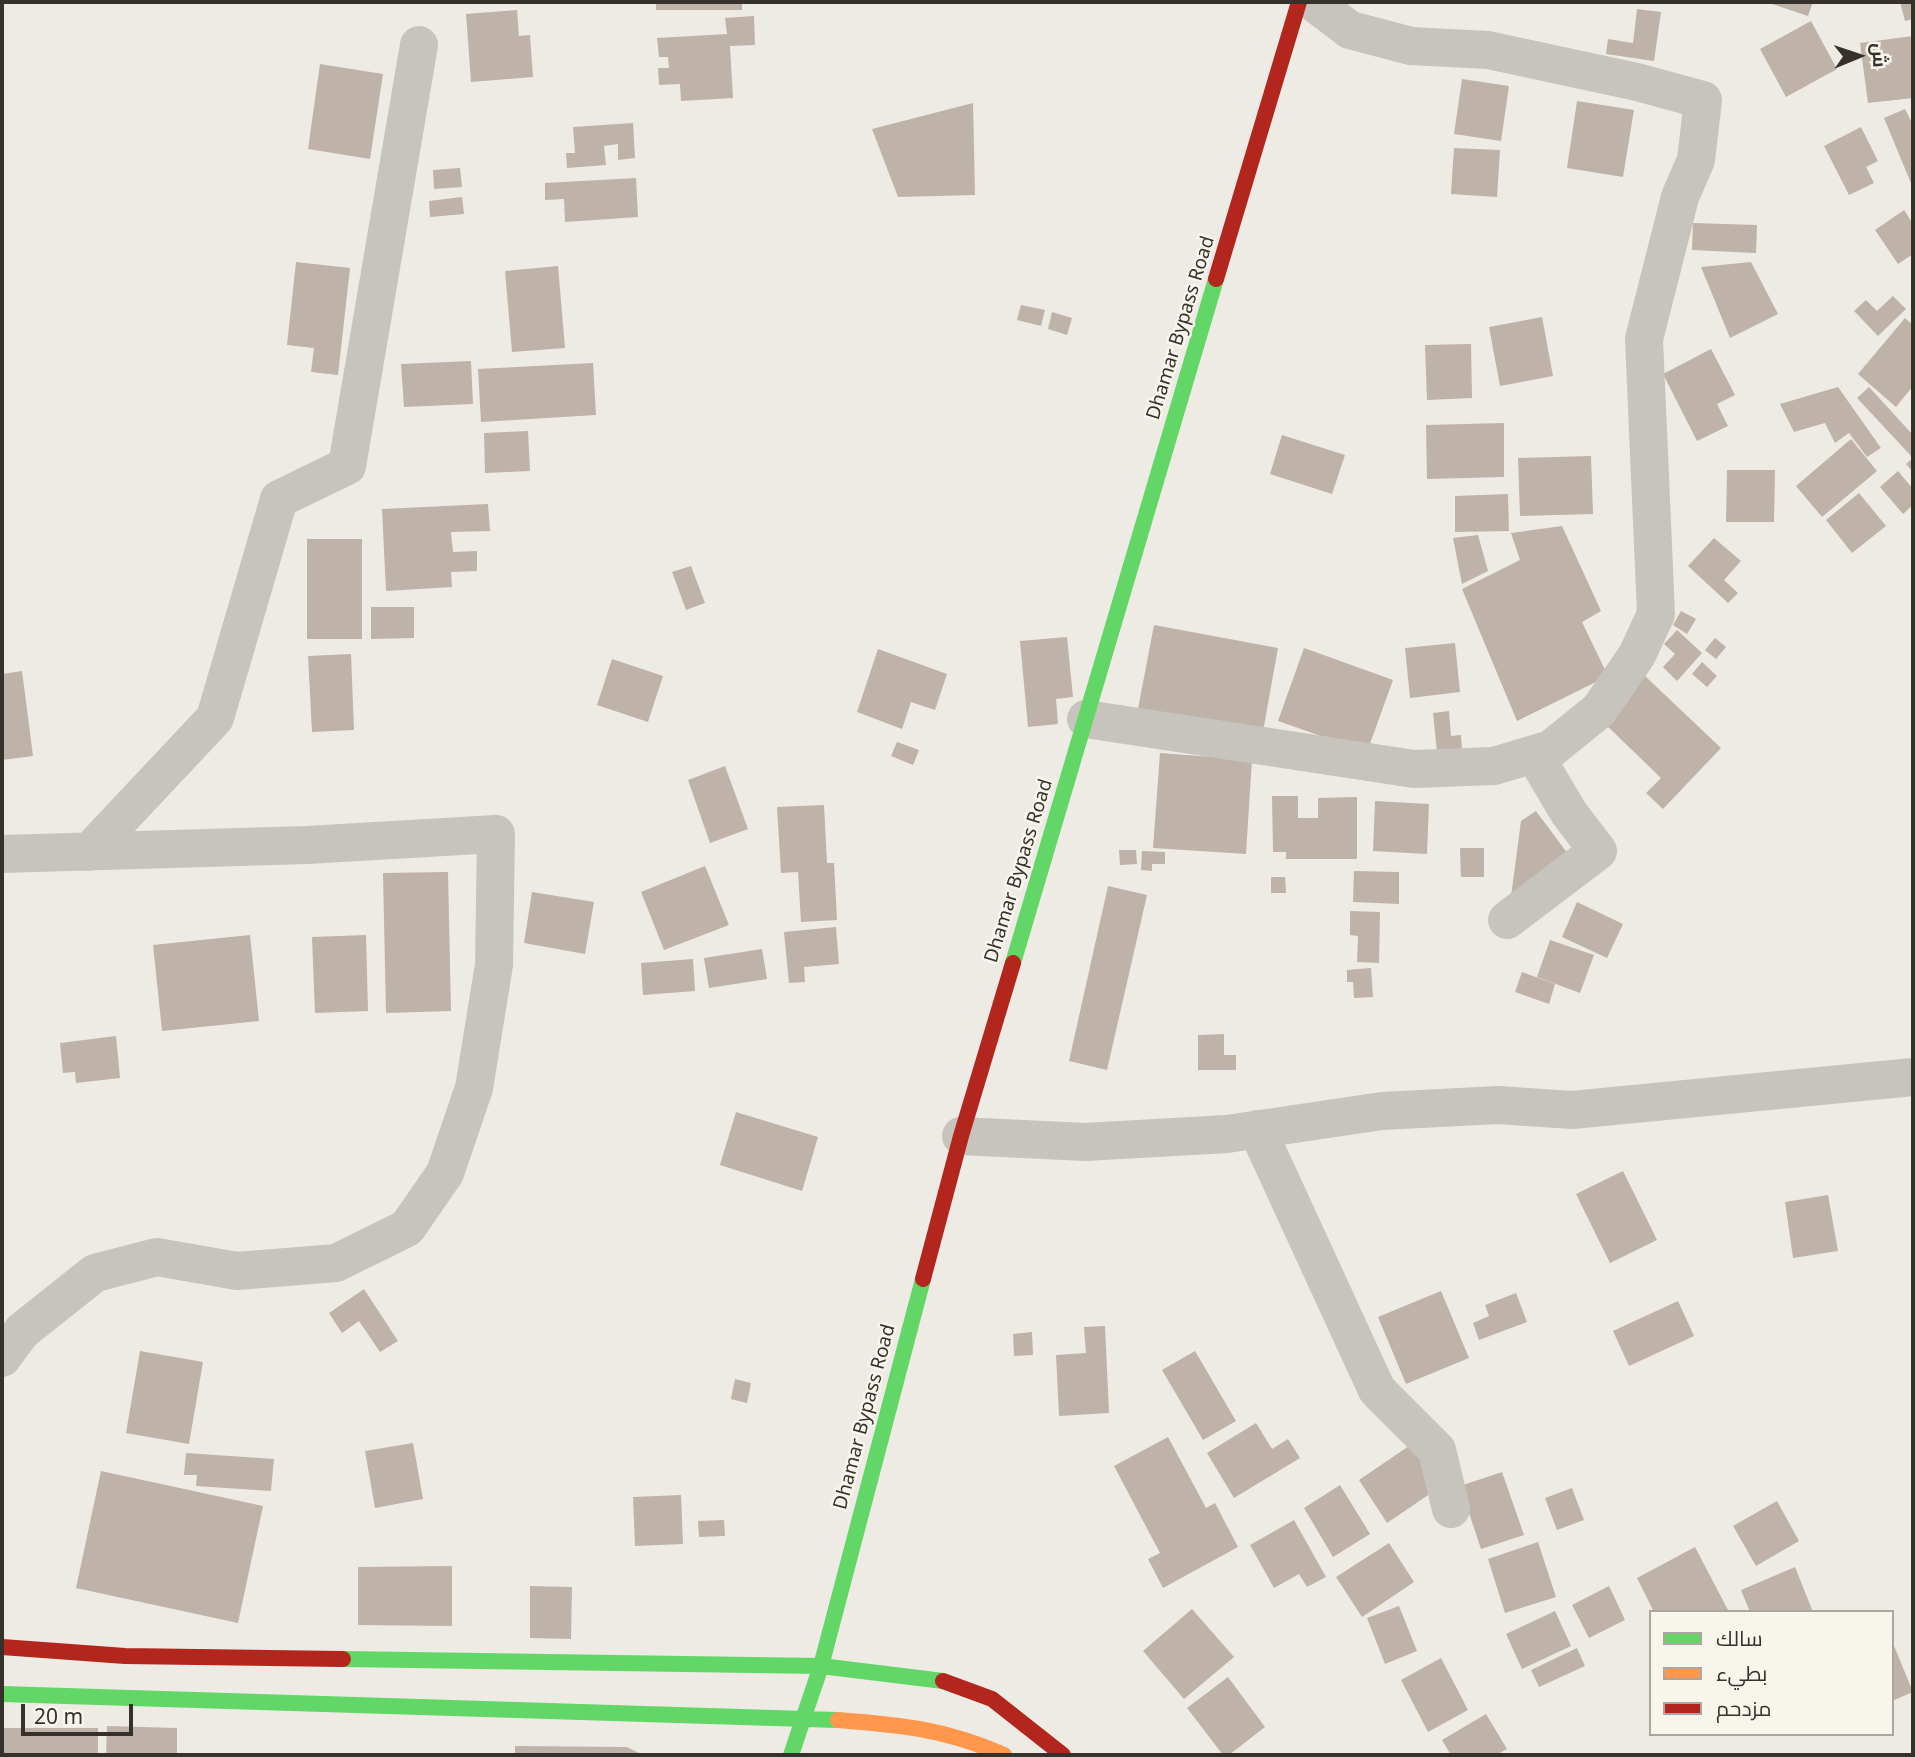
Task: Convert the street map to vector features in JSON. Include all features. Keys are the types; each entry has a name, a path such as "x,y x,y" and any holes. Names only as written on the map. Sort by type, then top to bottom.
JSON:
{"street":[{"name":"Dhamar Bypass Road","path":"791,1755 821,1666 961,1136 1299,2"},
{"path":"1086,719 1414,769 1494,766 1551,750 1599,710 1637,655 1656,614 1644,339 1679,197 1696,160 1703,100 1637,82 1488,50 1411,46 1350,30 1313,2"},
{"path":"89,852 215,718 279,499 348,466 419,45"},
{"path":"1507,920 1598,851 1569,813 1534,754"},
{"path":"2,855 307,845 496,834 494,965 474,1088 445,1173 407,1228 336,1263 237,1271 157,1257 95,1273 22,1331 2,1358"},
{"path":"961,1136 1084,1142 1257,1129 1382,1111 1498,1105 1572,1110 1913,1077"},
{"path":"1257,1129 1377,1390 1437,1450 1451,1509"},
{"path":"2,1647 125,1656 821,1666 922,1675 982,1694 1038,1733 1063,1755"},
{"path":"2,1694 804,1717 922,1727 973,1741 1004,1755"}],"building":[{"path":"656,2 742,2 742,10 656,10"},
{"path":"1766,2 1813,2 1808,16"},
{"path":"1900,2 1913,2 1913,19 1905,21"},
{"path":"1637,9 1661,12 1654,61 1606,54 1608,39 1633,43"},
{"path":"517,10 519,36 530,35 533,77 471,82 466,14"},
{"path":"754,16 755,45 730,46 733,98 681,101 680,84 659,85 658,68 669,68 668,57 659,57 657,38 727,34 725,18"},
{"path":"1811,21 1837,69 1786,97 1760,49"},
{"path":"1913,36 1913,98 1868,103 1860,43"},
{"path":"320,64 383,74 370,159 308,149"},
{"path":"1462,79 1509,86 1501,141 1454,134"},
{"path":"1577,101 1634,110 1623,177 1567,168"},
{"path":"973,103 975,195 898,197 872,129"},
{"path":"1905,109 1913,125 1913,188 1884,118"},
{"path":"633,123 635,158 618,160 618,144 604,146 606,165 567,168 566,153 575,153 573,127"},
{"path":"1861,127 1878,161 1866,167 1874,183 1849,195 1824,146"},
{"path":"1454,148 1500,150 1497,197 1451,194"},
{"path":"460,168 462,187 434,189 433,170"},
{"path":"636,178 638,217 565,222 564,199 545,200 545,183"},
{"path":"462,197 464,214 430,217 429,201"},
{"path":"1904,210 1913,224 1913,254 1898,264 1875,230"},
{"path":"1693,223 1757,225 1756,253 1692,250"},
{"path":"296,262 350,268 338,375 311,372 314,348 287,345"},
{"path":"1751,262 1778,314 1730,338 1701,267"},
{"path":"558,266 565,348 512,352 505,271"},
{"path":"1893,296 1906,309 1878,336 1854,311 1866,300 1877,311"},
{"path":"1021,305 1045,310 1041,326 1017,320"},
{"path":"1052,312 1072,318 1067,335 1048,329"},
{"path":"1542,317 1553,376 1500,386 1489,327"},
{"path":"1905,318 1913,325 1913,386 1896,407 1858,374"},
{"path":"1471,344 1472,398 1427,400 1425,345"},
{"path":"1711,349 1735,395 1717,404 1728,426 1697,441 1663,374"},
{"path":"471,361 473,404 404,407 401,364"},
{"path":"593,363 596,415 481,422 478,369"},
{"path":"1838,387 1881,448 1867,457 1849,433 1835,443 1825,423 1794,432 1780,404"},
{"path":"1869,387 1913,435 1913,458 1857,398"},
{"path":"1504,423 1504,477 1427,479 1426,425"},
{"path":"528,431 530,471 485,473 484,433"},
{"path":"1282,435 1345,455 1332,494 1270,474"},
{"path":"1851,439 1877,471 1822,517 1796,486"},
{"path":"1591,456 1593,514 1520,516 1518,458"},
{"path":"1913,458 1913,472 1906,464"},
{"path":"1727,470 1775,470 1774,522 1726,522"},
{"path":"1898,471 1913,489 1913,505 1903,514 1880,487"},
{"path":"1859,493 1886,526 1852,553 1826,520"},
{"path":"1508,494 1509,531 1455,532 1455,496"},
{"path":"488,504 490,531 451,532 453,552 477,551 477,571 451,572 452,587 386,591 382,509"},
{"path":"1562,526 1601,611 1582,622 1608,676 1517,721 1462,589 1520,560 1511,533"},
{"path":"1478,535 1488,571 1462,584 1453,538"},
{"path":"1714,538 1741,561 1724,580 1738,593 1728,603 1688,566"},
{"path":"307,539 362,539 362,639 307,639"},
{"path":"691,566 705,603 686,610 672,572"},
{"path":"371,607 414,607 414,638 371,639"},
{"path":"1681,611 1696,619 1687,634 1673,625"},
{"path":"1154,625 1278,648 1262,737 1137,714"},
{"path":"1677,630 1702,653 1677,681 1663,667 1675,654 1664,644"},
{"path":"1067,637 1073,697 1056,699 1058,724 1028,727 1020,641"},
{"path":"1715,638 1726,647 1716,659 1705,650"},
{"path":"1455,643 1460,692 1410,698 1405,648"},
{"path":"1304,648 1393,680 1367,752 1278,721"},
{"path":"878,649 947,674 935,710 911,702 902,729 857,712"},
{"path":"351,654 354,730 312,732 308,656"},
{"path":"612,659 663,676 648,722 597,705"},
{"path":"1702,662 1717,676 1707,687 1692,674"},
{"path":"22,671 33,756 2,760 2,674"},
{"path":"1645,676 1721,748 1663,809 1646,793 1661,778 1602,721"},
{"path":"1449,711 1451,736 1461,735 1462,750 1437,752 1433,713"},
{"path":"897,742 919,750 913,765 891,756"},
{"path":"1160,753 1252,760 1246,854 1153,848"},
{"path":"725,766 748,829 710,843 688,780"},
{"path":"1272,796 1298,796 1298,818 1318,818 1318,798 1357,797 1357,859 1286,859 1286,852 1273,852"},
{"path":"1375,801 1429,804 1427,854 1373,851"},
{"path":"824,805 827,863 834,863 837,920 801,922 798,872 781,873 777,807"},
{"path":"1536,811 1568,854 1510,904 1521,821"},
{"path":"1460,848 1484,848 1484,877 1461,877"},
{"path":"1119,850 1136,850 1137,864 1120,865"},
{"path":"1142,851 1165,852 1165,864 1152,864 1152,871 1141,870"},
{"path":"705,866 729,925 664,950 641,892"},
{"path":"1354,871 1399,872 1399,904 1353,902"},
{"path":"448,872 451,1011 386,1013 383,873"},
{"path":"1271,877 1285,877 1286,893 1271,893"},
{"path":"1108,886 1147,895 1107,1070 1069,1061"},
{"path":"532,892 594,902 585,954 524,943"},
{"path":"1577,902 1623,924 1607,958 1562,937"},
{"path":"1350,911 1380,912 1379,963 1357,962 1358,936 1350,935"},
{"path":"836,927 839,964 804,967 805,982 789,983 784,932"},
{"path":"250,935 259,1021 162,1031 153,945"},
{"path":"366,935 368,1011 315,1013 312,937"},
{"path":"1550,940 1594,955 1580,993 1537,977"},
{"path":"762,949 767,979 709,988 704,958"},
{"path":"693,959 695,991 643,995 641,963"},
{"path":"1371,968 1373,997 1354,998 1353,982 1347,982 1347,970"},
{"path":"1522,972 1555,984 1549,1004 1515,992"},
{"path":"1224,1034 1224,1055 1236,1055 1236,1070 1198,1070 1198,1035"},
{"path":"116,1036 120,1078 76,1083 75,1072 63,1073 60,1043"},
{"path":"736,1112 818,1137 802,1191 720,1165"},
{"path":"1623,1171 1657,1240 1610,1263 1576,1194"},
{"path":"1828,1195 1838,1251 1793,1258 1785,1202"},
{"path":"364,1289 398,1341 380,1352 359,1321 342,1333 329,1313"},
{"path":"1441,1291 1469,1358 1406,1384 1378,1317"},
{"path":"1516,1293 1527,1322 1479,1340 1473,1323 1489,1316 1485,1305"},
{"path":"1678,1301 1694,1336 1629,1366 1613,1331"},
{"path":"1105,1326 1109,1413 1059,1416 1056,1355 1086,1353 1084,1327"},
{"path":"1032,1332 1033,1355 1014,1356 1013,1334"},
{"path":"140,1351 203,1362 189,1444 126,1433"},
{"path":"1195,1351 1236,1421 1203,1440 1162,1370"},
{"path":"735,1379 751,1383 747,1403 731,1399"},
{"path":"1256,1423 1272,1449 1288,1439 1300,1458 1234,1498 1207,1453"},
{"path":"1168,1437 1206,1508 1215,1503 1238,1547 1163,1588 1148,1559 1160,1553 1114,1466"},
{"path":"413,1443 423,1499 375,1508 365,1451"},
{"path":"1412,1444 1440,1487 1387,1523 1359,1480"},
{"path":"186,1453 274,1459 271,1491 196,1486 197,1475 184,1475"},
{"path":"101,1471 263,1506 238,1623 76,1588"},
{"path":"1502,1472 1524,1535 1481,1549 1460,1486"},
{"path":"1340,1485 1370,1534 1333,1557 1304,1508"},
{"path":"1572,1488 1584,1520 1557,1530 1545,1498"},
{"path":"681,1495 683,1544 635,1546 633,1497"},
{"path":"1777,1501 1799,1541 1756,1566 1733,1526"},
{"path":"724,1520 725,1536 699,1537 698,1521"},
{"path":"1294,1520 1326,1577 1307,1587 1299,1574 1274,1588 1250,1545"},
{"path":"1538,1542 1556,1597 1505,1613 1488,1559"},
{"path":"1389,1543 1414,1582 1362,1617 1336,1577"},
{"path":"1695,1547 1728,1610 1653,1610 1637,1578"},
{"path":"452,1566 452,1626 358,1625 358,1567"},
{"path":"1795,1567 1812,1610 1749,1610 1741,1590"},
{"path":"530,1586 572,1587 571,1639 530,1638"},
{"path":"1609,1586 1625,1620 1589,1638 1572,1605"},
{"path":"1399,1606 1417,1651 1385,1664 1367,1618"},
{"path":"1192,1609 1234,1657 1184,1699 1143,1651"},
{"path":"1555,1611 1571,1646 1522,1669 1506,1634"},
{"path":"1894,1646 1913,1692 1894,1700"},
{"path":"1577,1648 1585,1666 1539,1687 1531,1670"},
{"path":"1441,1658 1468,1710 1428,1732 1401,1680"},
{"path":"1228,1677 1265,1727 1229,1755 1223,1755 1187,1708"},
{"path":"1486,1714 1507,1749 1496,1755 1451,1755 1442,1740"},
{"path":"107,1726 177,1728 177,1755 106,1755"},
{"path":"2,1728 98,1728 98,1755 2,1755"},
{"path":"515,1746 627,1747 643,1755 515,1755"}],"traffic: fast":[{"path":"1013,963 1216,279"},
{"path":"791,1755 821,1666 923,1279"},
{"path":"343,1659 821,1666 943,1681"},
{"path":"2,1694 838,1720"}],"traffic: slow":[{"path":"838,1720 943,1734 1004,1755"}],"traffic: jam":[{"path":"1216,279 1299,2"},
{"path":"923,1279 961,1136 1013,963"},
{"path":"2,1647 125,1656 343,1659"},
{"path":"943,1681 992,1699 1063,1755"}]}
